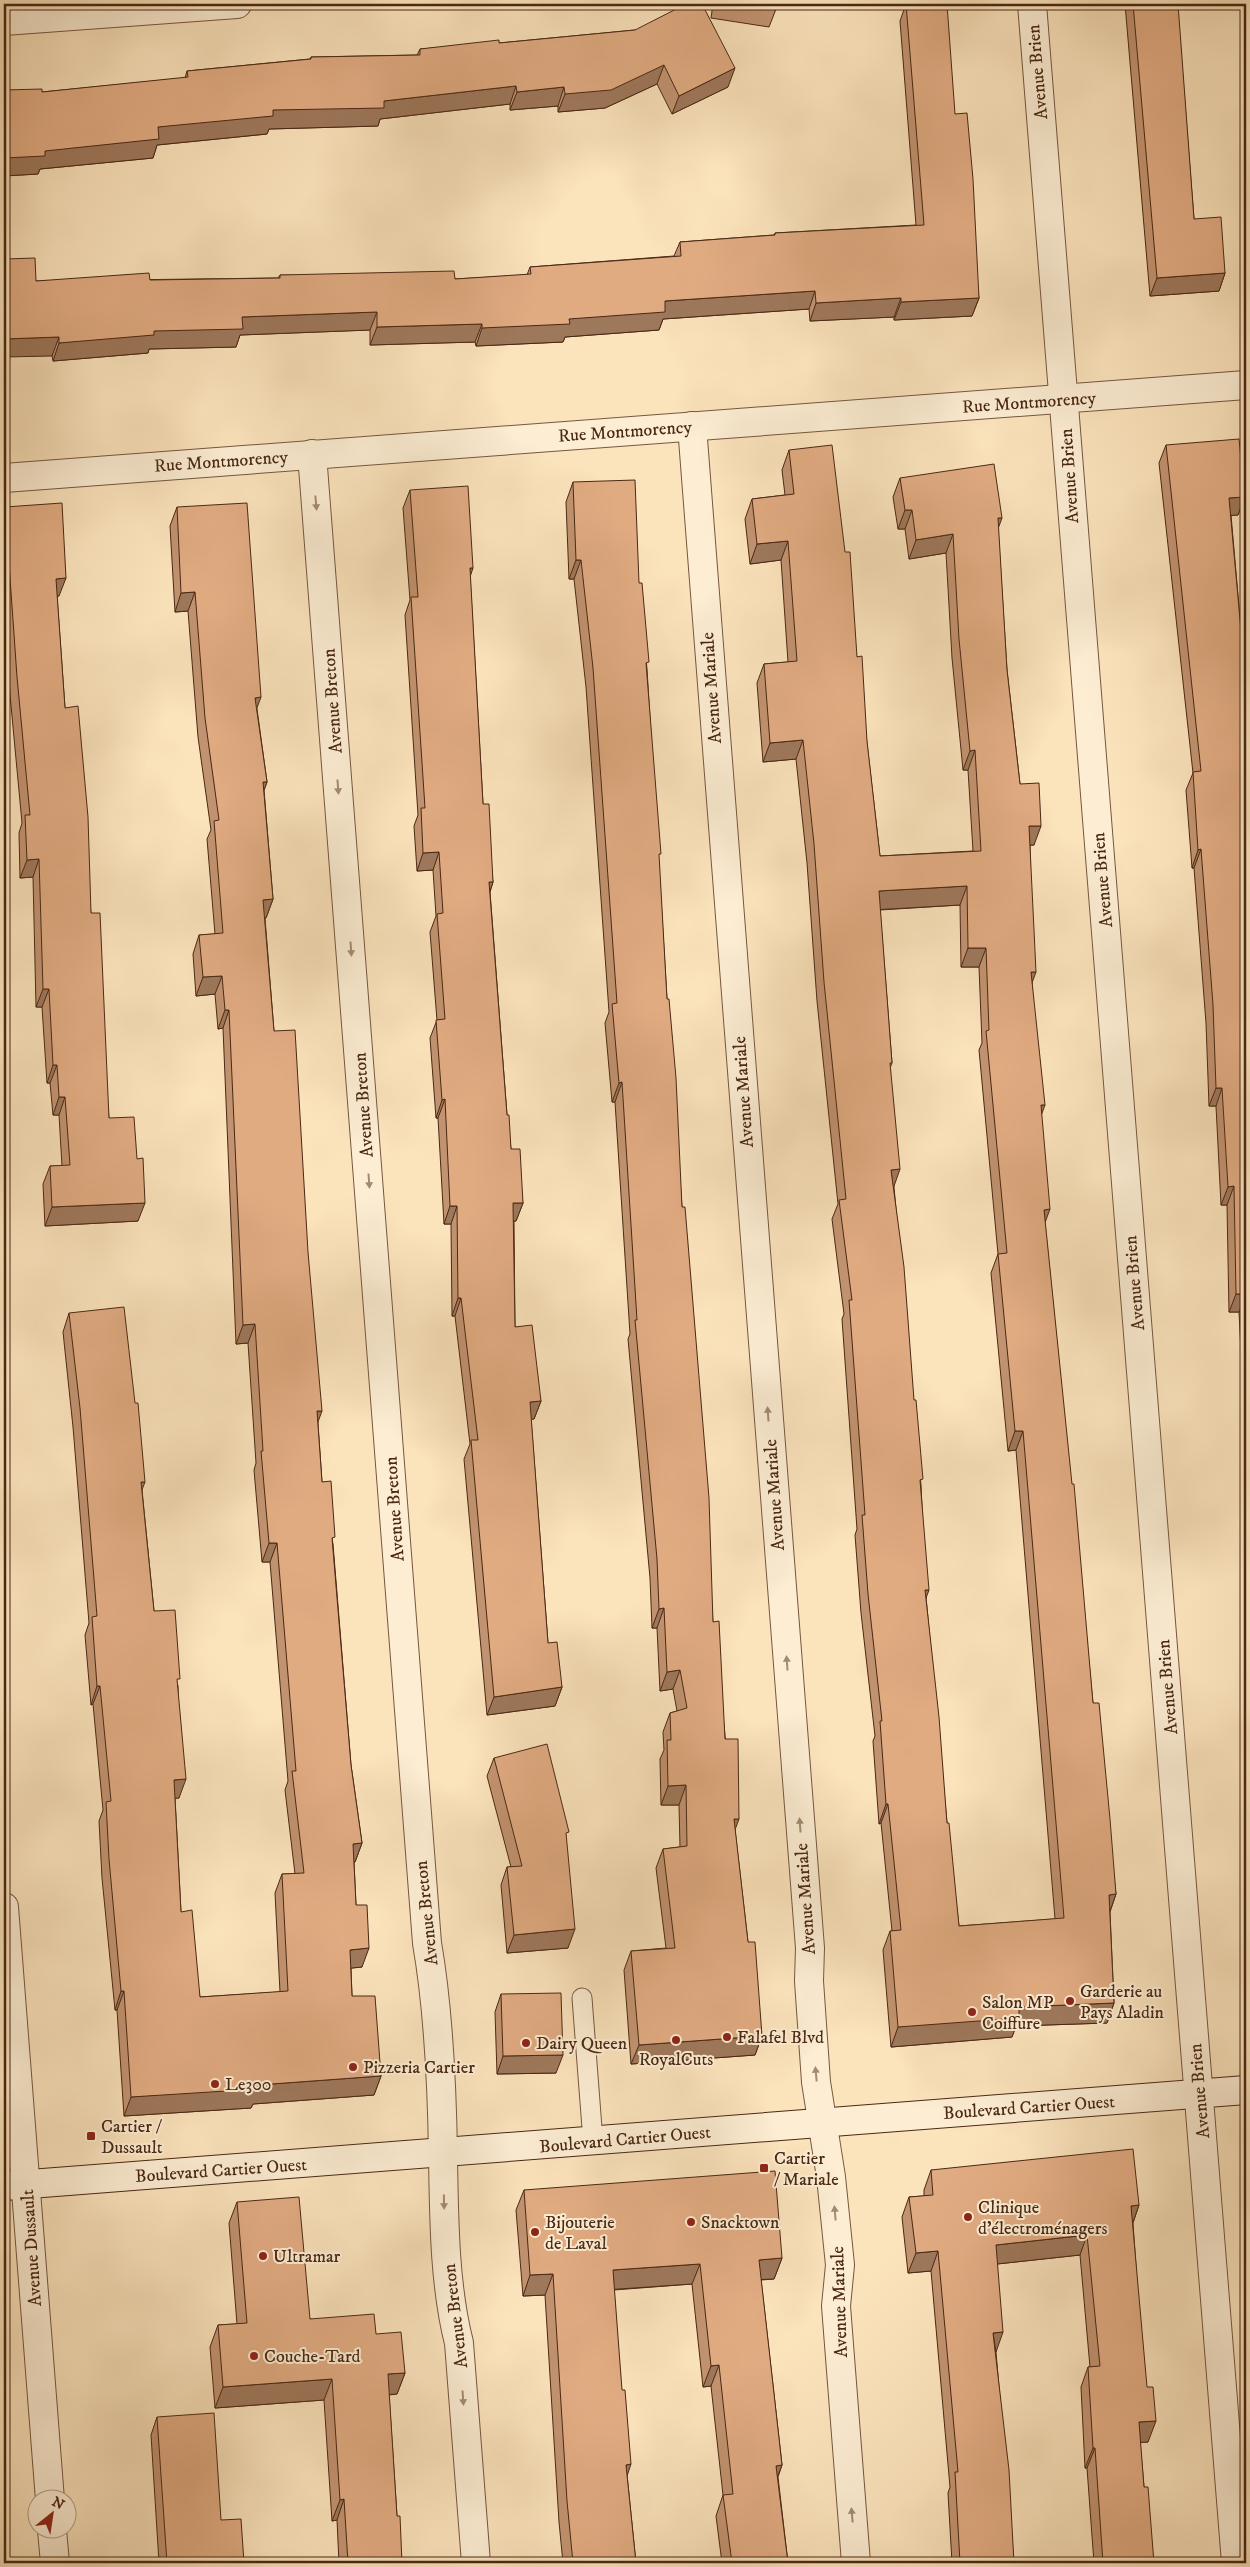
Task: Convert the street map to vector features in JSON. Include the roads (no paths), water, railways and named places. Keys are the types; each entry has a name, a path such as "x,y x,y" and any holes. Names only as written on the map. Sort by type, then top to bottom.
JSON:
{"street":[{"path":"4,21 238,4"},
{"name":"Avenue Brien","path":"1032,4 1236,2563"},
{"name":"Rue Montmorency","path":"4,478 1246,385"},
{"name":"Avenue Mariale","path":"692,426 810,1948 809,1981 812,2026 840,2265 836,2306 856,2563"},
{"name":"Avenue Breton","path":"312,454 426,1933 435,1993 443,2153 443,2202 452,2318 459,2343 476,2563"},
{"name":"Avenue Dussault","path":"4,1907 15,2185 49,2490"},
{"name":"Boulevard Cartier Ouest","path":"15,2185 1246,2090"},
{"path":"53,2540 55,2563"}],"lane":[{"path":"582,1998 593,2141"}],"place":[{"name":"Garderie au Pays Aladin","path":"1070,2001"},
{"name":"Salon MP Coiffure","path":"972,2012"},
{"name":"Falafel Blvd","path":"727,2037"},
{"name":"RoyalCuts","path":"676,2040"},
{"name":"Dairy Queen","path":"526,2043"},
{"name":"Pizzeria Cartier","path":"353,2067"},
{"name":"Le300","path":"215,2084"},
{"name":"Cartier / Dussault","path":"91,2136"},
{"name":"Cartier / Mariale","path":"764,2168"},
{"name":"Clinique d'électroménagers","path":"968,2217"},
{"name":"Snacktown","path":"691,2222"},
{"name":"Bijouterie de Laval","path":"535,2232"},
{"name":"Ultramar","path":"263,2256"},
{"name":"Couche-Tard","path":"254,2356"}]}
